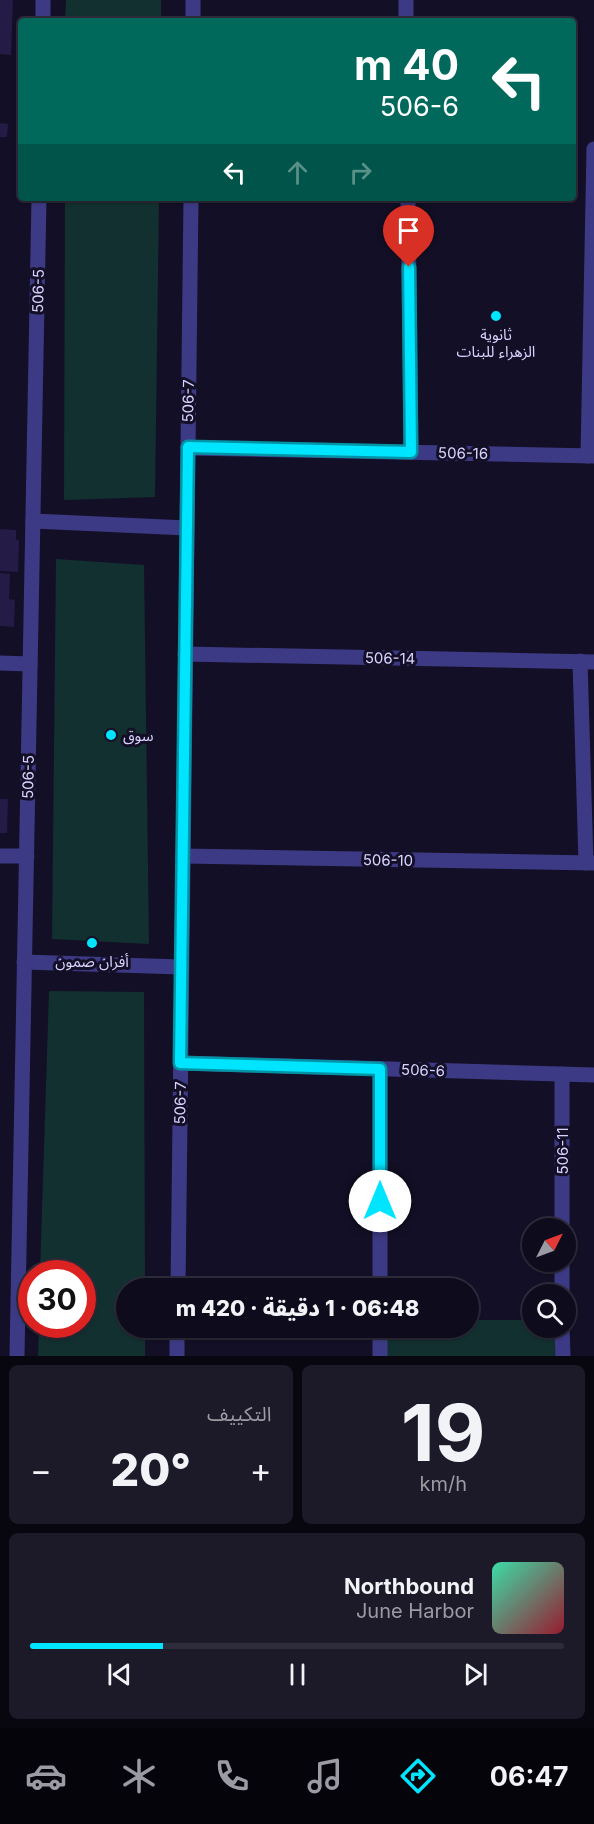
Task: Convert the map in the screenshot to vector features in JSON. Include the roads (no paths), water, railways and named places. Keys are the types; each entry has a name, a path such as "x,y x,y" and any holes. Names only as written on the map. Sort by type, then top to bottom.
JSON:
{"street":[{"path":"43,0 43,18"},
{"path":"193,0 193,18"},
{"path":"406,0 406,18"},
{"path":"591,456 594,149"},
{"name":"506-5","path":"16,1356 39,201"},
{"name":"506-7","path":"178,1278 191,201"},
{"path":"408,201 411,452"},
{"name":"506-16","path":"188,447 591,456"},
{"path":"33,521 187,528"},
{"name":"506-14","path":"185,654 587,662"},
{"path":"587,662 590,863"},
{"path":"0,663 30,664"},
{"path":"0,856 27,856"},
{"name":"506-10","path":"183,856 590,863"},
{"path":"24,963 182,967"},
{"name":"506-6","path":"180,1063 594,1075"},
{"path":"380,1069 380,1278"},
{"name":"506-11","path":"562,1074 562,1218"},
{"path":"177,1338 177,1356"},
{"path":"380,1338 380,1356"},
{"path":"562,1338 562,1356"}],"place":[{"name":"ثانوية الزهراء للبنات","path":"496,316"},
{"name":"سوق","path":"111,735"},
{"name":"أفران صمون","path":"92,943"}]}
